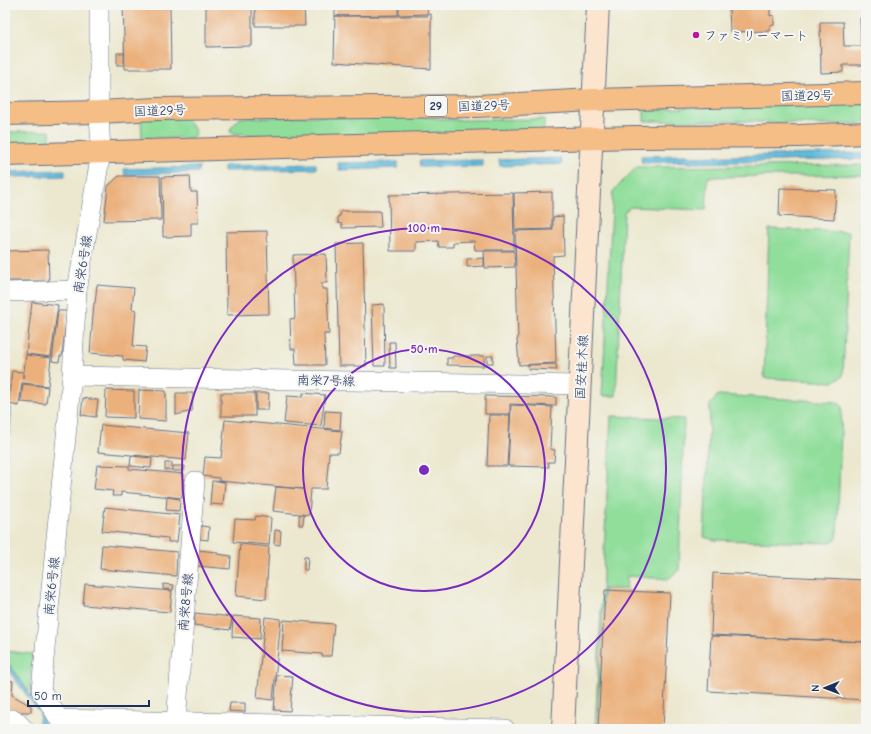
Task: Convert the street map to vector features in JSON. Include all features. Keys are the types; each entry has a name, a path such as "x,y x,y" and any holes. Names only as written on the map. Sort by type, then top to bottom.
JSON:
{"highway":[{"name":"国道29号","path":"5,114 157,109 477,106 593,100 866,93"},
{"path":"5,155 592,138 799,136 866,133"}],"main road":[{"name":"国安桂木線","path":"563,729 598,5"}],"street":[{"name":"南栄6号線","path":"99,5 98,112 101,153 77,290 72,376 41,690 59,720 505,729"},
{"path":"5,292 77,290"},
{"name":"南栄7号線","path":"72,376 580,384"},
{"name":"南栄8号線","path":"176,722 195,481"},
{"path":"5,719 14,719 24,729"}],"green space":[{"path":"866,103 866,123 823,125 742,121 644,121 644,110 696,107"},
{"path":"392,114 455,120 544,119 544,132 292,138 230,132 231,128 240,118"},
{"path":"184,117 195,130 195,134 192,138 142,138 141,118"},
{"path":"50,131 50,143 5,145 5,132"},
{"path":"866,165 866,175 708,177 706,210 630,207 624,212 616,396 602,396 613,191 637,167"},
{"path":"769,229 849,232 843,376 833,382 764,378"},
{"path":"718,395 837,402 842,406 837,538 829,543 714,540 704,537 710,405"},
{"path":"611,416 684,419 679,570 668,579 627,576 626,589 604,589 597,729 595,729"},
{"path":"5,651 33,654 29,692 5,658"}],"water":[{"path":"866,153 866,159 688,163 686,161 642,163 641,156 688,155 690,157"},
{"path":"561,158 562,164 500,166 499,160"},
{"path":"483,160 483,166 420,167 419,161"},
{"path":"398,162 398,168 339,170 338,163"},
{"path":"316,164 316,169 224,171 224,166"},
{"path":"199,167 198,172 125,175 124,169"},
{"path":"65,170 65,176 5,177 5,172"},
{"path":"5,407 11,407 11,415 5,471 5,439 8,411 5,411"},
{"path":"5,660 44,713 43,729 38,729 40,713 5,666"}],"building":[{"path":"123,5 170,5 171,69 125,69"},
{"path":"206,5 252,5 252,46 206,47"},
{"path":"255,5 304,5 305,26 255,26"},
{"path":"335,5 398,5 398,15 335,16"},
{"path":"399,5 428,5 427,14 399,15"},
{"path":"770,6 770,16 774,15 774,25 770,26 770,31 730,32 729,7"},
{"path":"428,14 431,14 431,69 334,62 335,16 428,16"},
{"path":"860,18 866,18 866,71 864,71 864,44 861,43"},
{"path":"820,22 843,22 844,46 863,46 863,65 843,65 843,72 821,73"},
{"path":"117,53 124,53 124,65 117,65"},
{"path":"119,176 160,176 161,220 104,221 108,186"},
{"path":"190,176 191,192 197,192 198,223 191,223 191,236 163,237 162,177"},
{"path":"780,188 836,190 834,219 779,216"},
{"path":"552,192 552,229 515,230 514,193"},
{"path":"513,193 514,250 475,250 474,241 453,242 453,247 439,247 438,241 416,242 416,251 390,251 389,195"},
{"path":"341,211 380,211 381,227 342,228 342,224 338,223 338,216 340,216"},
{"path":"563,216 564,255 553,256 556,363 519,365 517,339 515,231 553,230 553,217"},
{"path":"267,231 269,314 227,315 226,232"},
{"path":"363,243 366,366 339,366 336,244"},
{"path":"48,250 49,281 5,281 5,251"},
{"path":"484,251 514,251 515,267 485,268"},
{"path":"326,254 327,283 322,283 322,289 327,289 329,334 324,334 325,365 296,365 295,349 291,349 290,319 295,318 293,255"},
{"path":"484,258 484,266 467,267 467,259"},
{"path":"97,285 134,288 132,309 136,310 133,346 146,347 144,362 123,360 123,356 90,353"},
{"path":"32,302 58,305 51,357 26,354"},
{"path":"384,304 385,366 374,366 372,305"},
{"path":"58,311 67,311 62,356 60,356 59,362 52,361"},
{"path":"389,342 395,342 396,368 390,368"},
{"path":"26,355 51,358 48,386 22,383 19,406 8,404 12,371 23,372 23,378"},
{"path":"453,356 484,356 484,366 447,365 447,358 453,358"},
{"path":"487,356 493,356 493,363 487,363"},
{"path":"556,364 557,370 528,369 528,365"},
{"path":"23,384 48,387 46,404 21,402"},
{"path":"106,390 134,391 134,418 105,417"},
{"path":"139,390 166,391 166,421 138,419"},
{"path":"176,393 193,393 192,411 176,415"},
{"path":"221,393 255,393 255,416 221,416"},
{"path":"256,393 269,393 268,410 256,410"},
{"path":"303,393 325,395 321,426 284,423 287,396 303,397"},
{"path":"485,396 556,397 556,406 510,404 510,414 485,414"},
{"path":"83,398 98,400 96,417 81,415"},
{"path":"511,405 552,407 550,449 555,450 554,462 548,462 549,467 508,466"},
{"path":"325,411 341,412 340,430 324,428"},
{"path":"489,415 510,415 507,466 487,466"},
{"path":"225,420 342,431 339,453 329,453 326,489 311,489 309,515 273,511 276,487 303,489 219,481 219,478 203,476 205,457 221,458"},
{"path":"101,425 189,433 186,460 98,452"},
{"path":"131,456 152,458 151,468 130,466"},
{"path":"165,463 172,463 172,470 165,470"},
{"path":"97,465 129,466 129,469 184,474 182,498 121,492 121,496 112,496 113,491 94,489"},
{"path":"173,466 185,466 184,471 173,471"},
{"path":"212,481 225,482 223,505 210,504"},
{"path":"167,497 180,499 179,511 166,510"},
{"path":"105,507 180,515 177,542 168,542 168,538 102,531"},
{"path":"299,515 304,515 303,525 299,525"},
{"path":"256,516 271,518 269,545 233,542 235,519 255,520"},
{"path":"201,526 209,527 208,540 200,539"},
{"path":"275,530 281,531 280,545 274,544"},
{"path":"240,544 269,547 266,599 236,596"},
{"path":"102,545 177,552 176,576 100,569"},
{"path":"198,550 217,552 217,554 231,556 230,569 197,566"},
{"path":"304,557 308,557 307,570 304,570"},
{"path":"713,573 866,580 866,642 711,635"},
{"path":"85,584 172,591 170,612 83,605"},
{"path":"163,584 174,585 173,590 163,589"},
{"path":"605,590 670,593 663,729 598,729"},
{"path":"195,613 232,617 230,630 194,625"},
{"path":"233,616 261,618 260,639 232,637"},
{"path":"265,617 281,619 273,700 257,698"},
{"path":"284,620 334,624 331,656 282,651"},
{"path":"711,636 866,642 866,700 708,691"},
{"path":"277,675 293,676 290,711 274,710"},
{"path":"6,680 13,681 12,695 31,706 31,712 5,712"},
{"path":"230,703 245,703 245,712 229,711"},
{"path":"793,726 829,727 829,729 792,729"}],"place":[{"name":"ファミリーマート","path":"696,35"}]}
